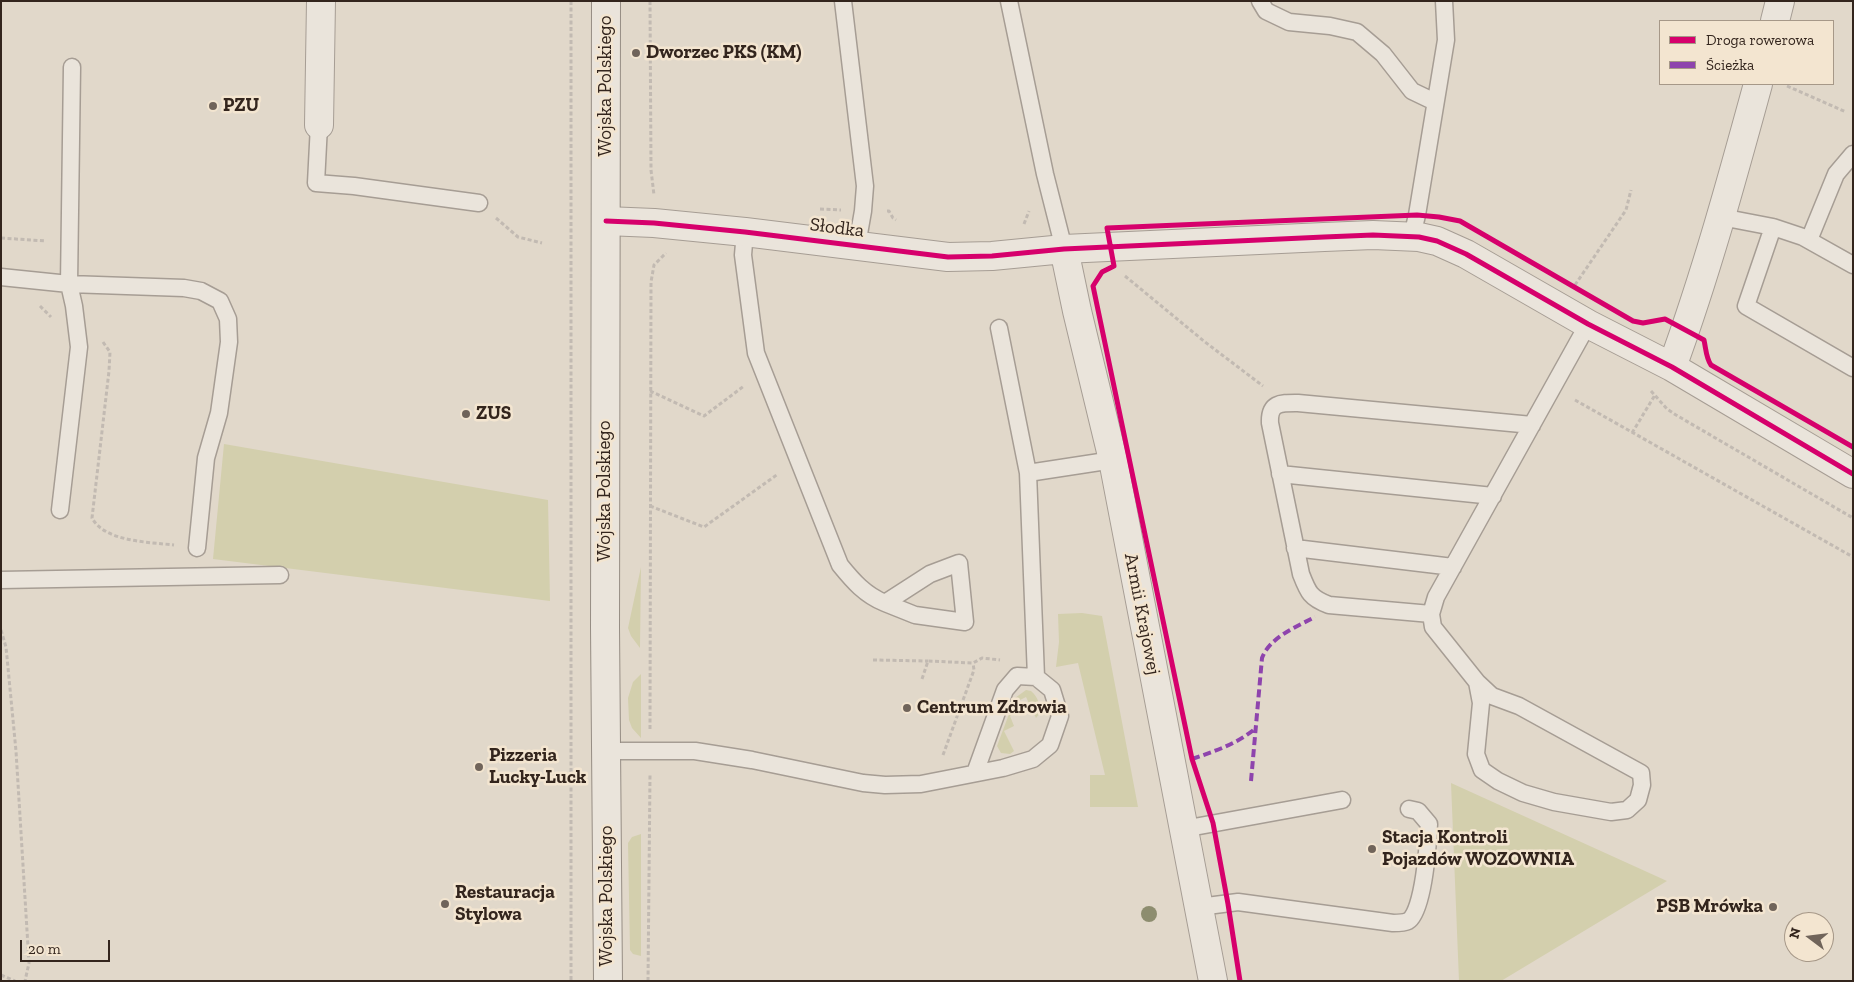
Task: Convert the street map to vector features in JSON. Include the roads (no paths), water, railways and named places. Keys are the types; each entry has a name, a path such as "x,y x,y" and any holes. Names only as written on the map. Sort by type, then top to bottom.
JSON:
{"street":[{"path":"319,125 321,1"},
{"name":"Wojska Polskiego","path":"606,1 605,627 608,981"},
{"path":"1775,20 1780,1"},
{"path":"1672,367 1686,330 1721,217 1758,85"},
{"name":"Słodka","path":"606,221 654,223 745,232 948,257 992,256 1064,249 1112,257 1354,236 1412,236 1436,242 1466,254 1588,324 1672,367 1853,474"},
{"name":"Armii Krajowej","path":"1064,249 1113,460 1213,981"}],"lane":[{"path":"843,1 864,186 863,211 857,245"},
{"path":"1009,1 1045,174 1064,249"},
{"path":"1260,1 1266,10 1289,22 1330,26 1357,32 1383,54 1412,91 1435,102"},
{"path":"1412,236 1446,40 1444,1"},
{"path":"60,510 79,347 69,284 72,68"},
{"path":"319,125 316,183 354,186 479,203"},
{"path":"1809,240 1836,174 1853,154"},
{"path":"1721,217 1773,226 1809,240 1853,265"},
{"path":"1773,226 1746,306 1853,368"},
{"path":"745,232 743,255 756,353 840,565 854,583 872,598 915,615 965,622 959,563 930,574 885,603"},
{"path":"1,277 69,284 184,288 201,291 220,301 228,319 229,342 220,404 206,458 197,548"},
{"path":"1477,682 1481,703 1476,754 1482,770 1498,781 1524,794 1554,802 1611,812 1627,810 1638,800 1642,785 1640,772 1519,706 1492,696 1477,682 1433,627 1431,614 1436,597 1588,324"},
{"path":"999,328 1028,473 1036,677"},
{"path":"1431,614 1329,605 1319,602 1308,593 1300,574 1270,423 1270,414 1275,406 1283,403 1532,425"},
{"path":"1028,473 1113,460"},
{"path":"1280,474 1493,496"},
{"path":"1295,548 1453,567"},
{"path":"1,580 280,575"},
{"path":"606,751 695,751 752,760 871,784 921,784 1003,768 1033,759 1050,745 1060,716 1052,690 1036,677 1017,676 1005,690 975,773"},
{"path":"1183,828 1342,800"},
{"path":"1199,908 1238,902 1393,923 1407,922 1414,915 1418,905 1427,853 1429,824 1418,811 1409,809"}],"place":[{"name":"Dworzec PKS (KM)","path":"636,53"},
{"name":"PZU","path":"213,106"},
{"name":"ZUS","path":"466,414"},
{"name":"Centrum Zdrowia","path":"907,708"},
{"name":"Pizzeria Lucky-Luck","path":"479,767"},
{"name":"Stacja Kontroli Pojazdów WOZOWNIA","path":"1372,849"},
{"name":"Restauracja Stylowa","path":"445,904"},
{"name":"PSB Mrówka","path":"1773,907"}]}
